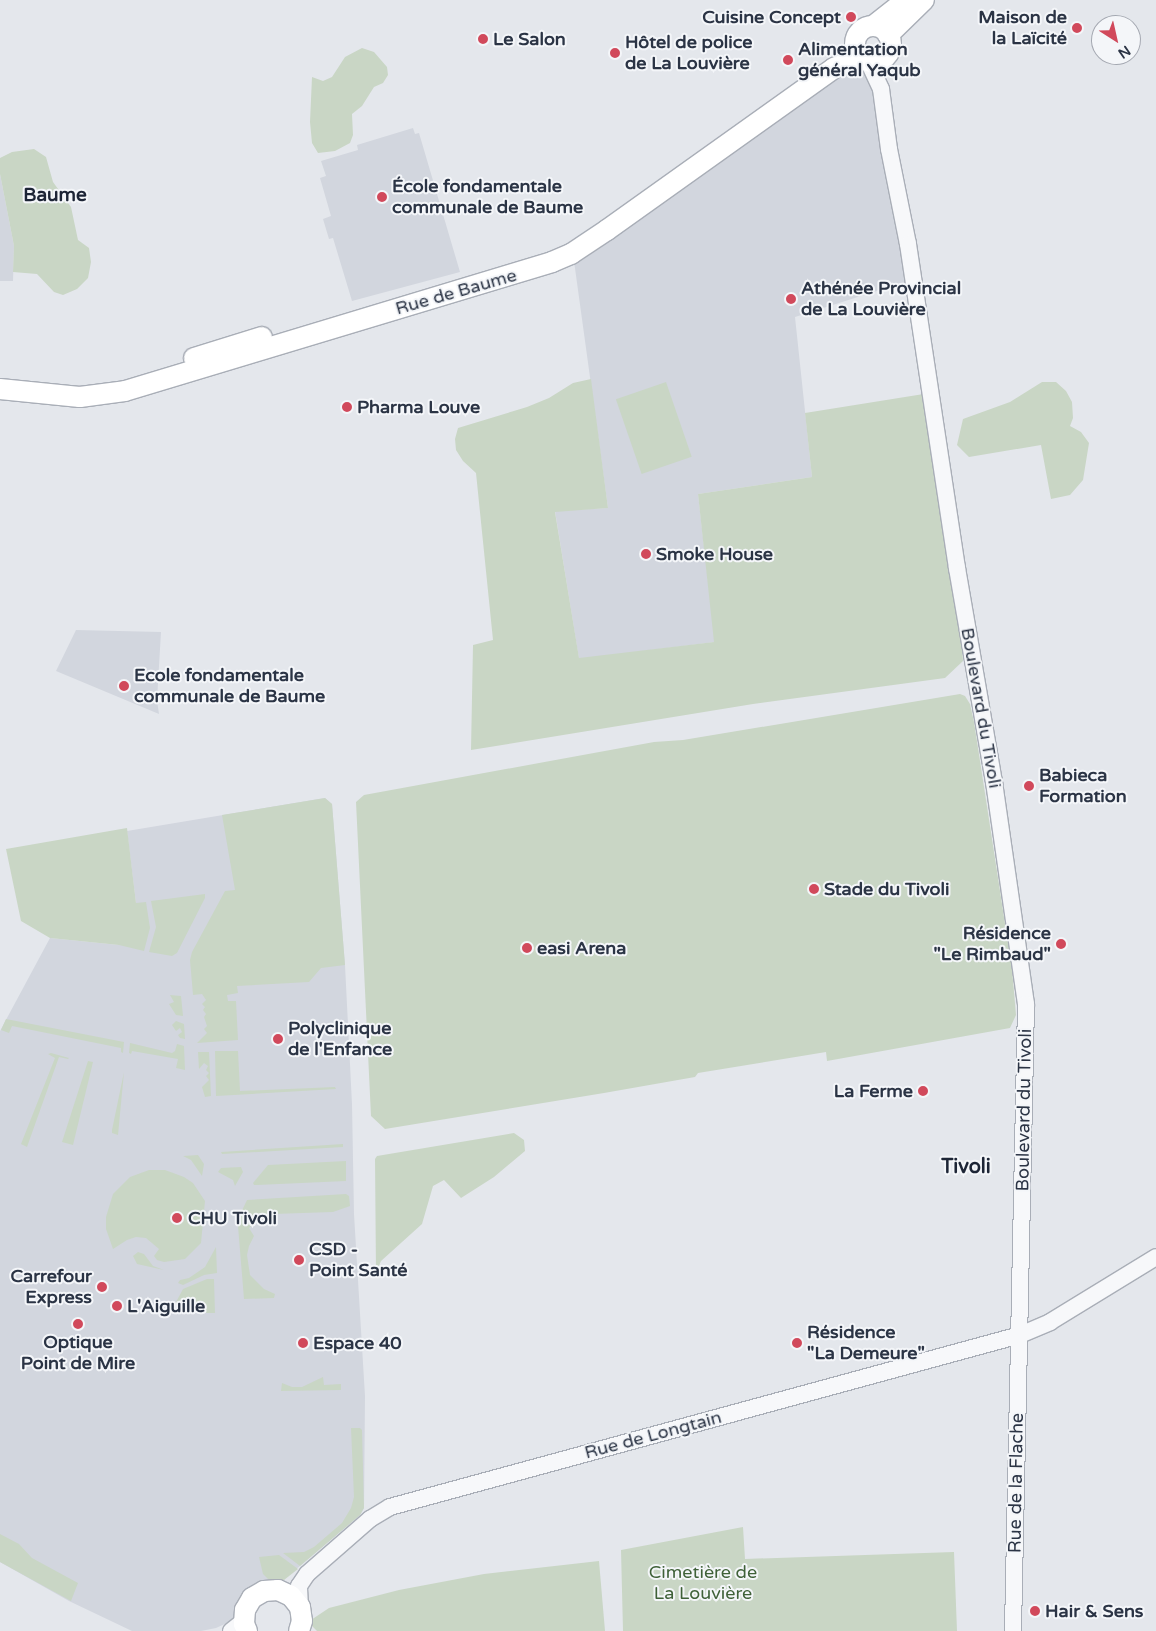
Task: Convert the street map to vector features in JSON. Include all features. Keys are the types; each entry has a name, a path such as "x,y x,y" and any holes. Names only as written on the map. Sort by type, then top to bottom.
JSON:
{"main road":[{"path":"880,31 906,0"},
{"path":"880,31 890,48 866,56 860,32 880,31 924,0"},
{"name":"Rue de Baume","path":"0,379 78,385 122,380 234,344 457,282 557,251 602,223 822,63 866,56"},
{"name":"Rue de Baume","path":"0,389 60,397 80,397 125,391 552,262 571,254 600,235 834,68 866,56"},
{"path":"241,1628 245,1610 252,1598 264,1591 278,1590 291,1596 300,1607 302,1621 299,1631"}],"street":[{"name":"Boulevard du Tivoli","path":"866,56 880,86 889,148 909,253 957,568 994,782 1026,1004 1020,1335"},
{"name":"Rue de Longtain","path":"278,1590 307,1574 374,1516 400,1503 1020,1335 1050,1322 1156,1257"},
{"name":"Rue de la Flache","path":"1013,1631 1020,1335"},
{"path":"300,1607 299,1586 307,1574"}],"shaded area":[{"name":"Athénée Provincial de La Louvière","path":"850,64 864,67 872,73 905,282 795,317 812,477 698,494 715,642 579,659 555,511 608,508 574,261"},
{"name":"École fondamentale communale de Baume","path":"413,128 415,134 419,133 460,272 352,301 333,238 329,239 323,219 331,216 320,178 326,176 321,161 358,150 357,145"},
{"path":"0,174 14,246 13,281 0,281"},
{"name":"Ecole fondamentale communale de Baume","path":"76,630 161,632 157,700 159,714 56,671"},
{"name":"CHU Tivoli","path":"325,798 332,804 345,965 352,1104 354,1214 365,1396 364,1508 360,1515 240,1617 216,1628 201,1631 132,1631 69,1601 0,1562 0,1031 50,938 119,945 136,903 127,831"}],"green space":[{"path":"362,48 374,52 387,67 388,75 383,83 374,87 362,106 352,114 353,135 350,143 335,151 318,153 312,143 310,122 312,77 323,81 332,77 345,57"},
{"path":"34,149 46,157 53,182 71,207 78,240 89,248 91,262 88,278 77,289 63,295 54,292 37,274 13,272 14,246 0,174 0,158 12,152"},
{"path":"591,379 608,508 555,512 579,658 714,642 698,494 812,477 805,413 930,393 957,568 963,661 945,678 753,704 471,750 473,645 493,640 476,473 463,461 456,450 455,439 458,428 527,407 549,398 573,383"},
{"path":"666,382 692,457 642,474 616,399"},
{"path":"1042,382 1056,382 1066,391 1072,402 1073,418 1070,426 1081,432 1089,443 1083,480 1070,495 1051,499 1041,445 969,457 957,445 963,419 1010,402"},
{"path":"960,694 965,696 970,704 974,722 1012,969 1016,1015 1010,1028 827,1061 826,1052 698,1073 695,1077 604,1093 385,1129 371,1116 356,802 364,795 654,742 683,740"},
{"path":"325,798 332,804 345,965 321,968 309,982 237,986 238,993 227,995 228,1001 236,1001 238,1040 197,1043 207,1033 204,1029 207,1026 204,1017 206,1014 203,1010 205,1007 202,1004 206,1000 202,994 193,995 190,960 192,952 225,891 235,890 222,815"},
{"path":"127,828 136,903 146,902 150,928 144,951 119,945 50,938 21,921 6,849"},
{"path":"205,894 205,898 177,953 172,956 149,952 156,927 151,901"},
{"path":"170,995 181,996 183,1016 176,1015 169,1004 174,1002"},
{"path":"6,1019 124,1042 123,1053 121,1048 12,1026 9,1033 1,1030"},
{"path":"176,1021 184,1024 185,1039 180,1038 178,1035 182,1032 180,1028 176,1031 172,1025"},
{"path":"130,1043 172,1053 175,1051 177,1044 184,1046 185,1070 176,1068 178,1059 132,1051 131,1054 129,1053"},
{"path":"215,1051 238,1051 240,1091 335,1087 336,1089 216,1096"},
{"path":"198,1052 209,1052 211,1096 205,1097 202,1087 209,1080 206,1076 209,1073 206,1070 208,1066 204,1063 199,1069"},
{"path":"51,1053 69,1058 59,1057 27,1147 21,1144 55,1058 48,1054"},
{"path":"88,1061 93,1062 73,1145 62,1142"},
{"path":"124,1072 118,1135 112,1133 112,1130"},
{"path":"514,1133 524,1140 525,1151 494,1177 461,1198 444,1180 433,1186 422,1224 381,1261 376,1273 375,1159 377,1156"},
{"path":"343,1144 343,1147 222,1154 221,1152"},
{"path":"198,1155 204,1164 202,1176 191,1160 183,1156"},
{"path":"346,1161 346,1181 257,1185 253,1183 268,1165"},
{"path":"241,1167 243,1172 235,1186 233,1180 218,1172 221,1168"},
{"path":"149,1170 165,1170 184,1177 193,1183 205,1201 201,1243 185,1259 164,1262 157,1260 154,1256 159,1249 146,1238 136,1237 127,1240 113,1249 106,1229 106,1217 113,1194 130,1177"},
{"path":"346,1194 349,1196 350,1206 333,1212 273,1214 263,1217 249,1228 254,1236 247,1255 250,1275 264,1289 275,1294 274,1298 244,1299 238,1226 239,1217 247,1200"},
{"path":"216,1247 217,1273 204,1275 183,1285 178,1283 180,1280 189,1278 205,1267"},
{"path":"138,1252 144,1254 153,1266 164,1270 137,1264 133,1256"},
{"path":"207,1279 214,1279 215,1313 207,1313 196,1304 183,1306 175,1304 183,1289"},
{"path":"323,1377 324,1385 341,1384 341,1390 281,1391 282,1383 292,1387 302,1387"},
{"path":"351,1428 360,1428 362,1430 364,1508 360,1515 300,1566 283,1553 304,1552 314,1547 342,1523 351,1508 354,1497"},
{"name":"Cimetière de La Louvière","path":"743,1527 745,1559 954,1552 957,1631 623,1631 621,1550"},
{"path":"0,1534 19,1544 32,1558 78,1583 71,1601 0,1562"},
{"path":"279,1555 298,1569 284,1580 268,1579 263,1574 259,1557"},
{"path":"599,1561 605,1631 317,1631 308,1622 329,1608 399,1590 484,1574"}],"place":[{"name":"Cuisine Concept","path":"851,17"},
{"name":"Maison de la Laïcité","path":"1077,28"},
{"name":"Le Salon","path":"483,39"},
{"name":"Hôtel de police de La Louvière","path":"615,53"},
{"name":"Alimentation général Yaqub","path":"788,60"},
{"name":"École fondamentale communale de Baume","path":"382,197"},
{"name":"Athénée Provincial de La Louvière","path":"791,299"},
{"name":"Pharma Louve","path":"347,407"},
{"name":"Smoke House","path":"646,554"},
{"name":"Ecole fondamentale communale de Baume","path":"124,686"},
{"name":"Babieca Formation","path":"1029,786"},
{"name":"Stade du Tivoli","path":"814,889"},
{"name":"Résidence \"Le Rimbaud\"","path":"1061,944"},
{"name":"easi Arena","path":"527,948"},
{"name":"Polyclinique de l'Enfance","path":"278,1039"},
{"name":"La Ferme","path":"923,1091"},
{"name":"CHU Tivoli","path":"177,1218"},
{"name":"CSD - Point Santé","path":"299,1260"},
{"name":"Carrefour Express","path":"102,1287"},
{"name":"L'Aiguille","path":"117,1306"},
{"name":"Optique Point de Mire","path":"78,1324"},
{"name":"Espace 40","path":"303,1343"},
{"name":"Résidence \"La Demeure\"","path":"797,1343"},
{"name":"Hair & Sens","path":"1035,1611"}],"district":[{"name":"Baume","path":"55,196"},
{"name":"Tivoli","path":"966,1167"}]}
